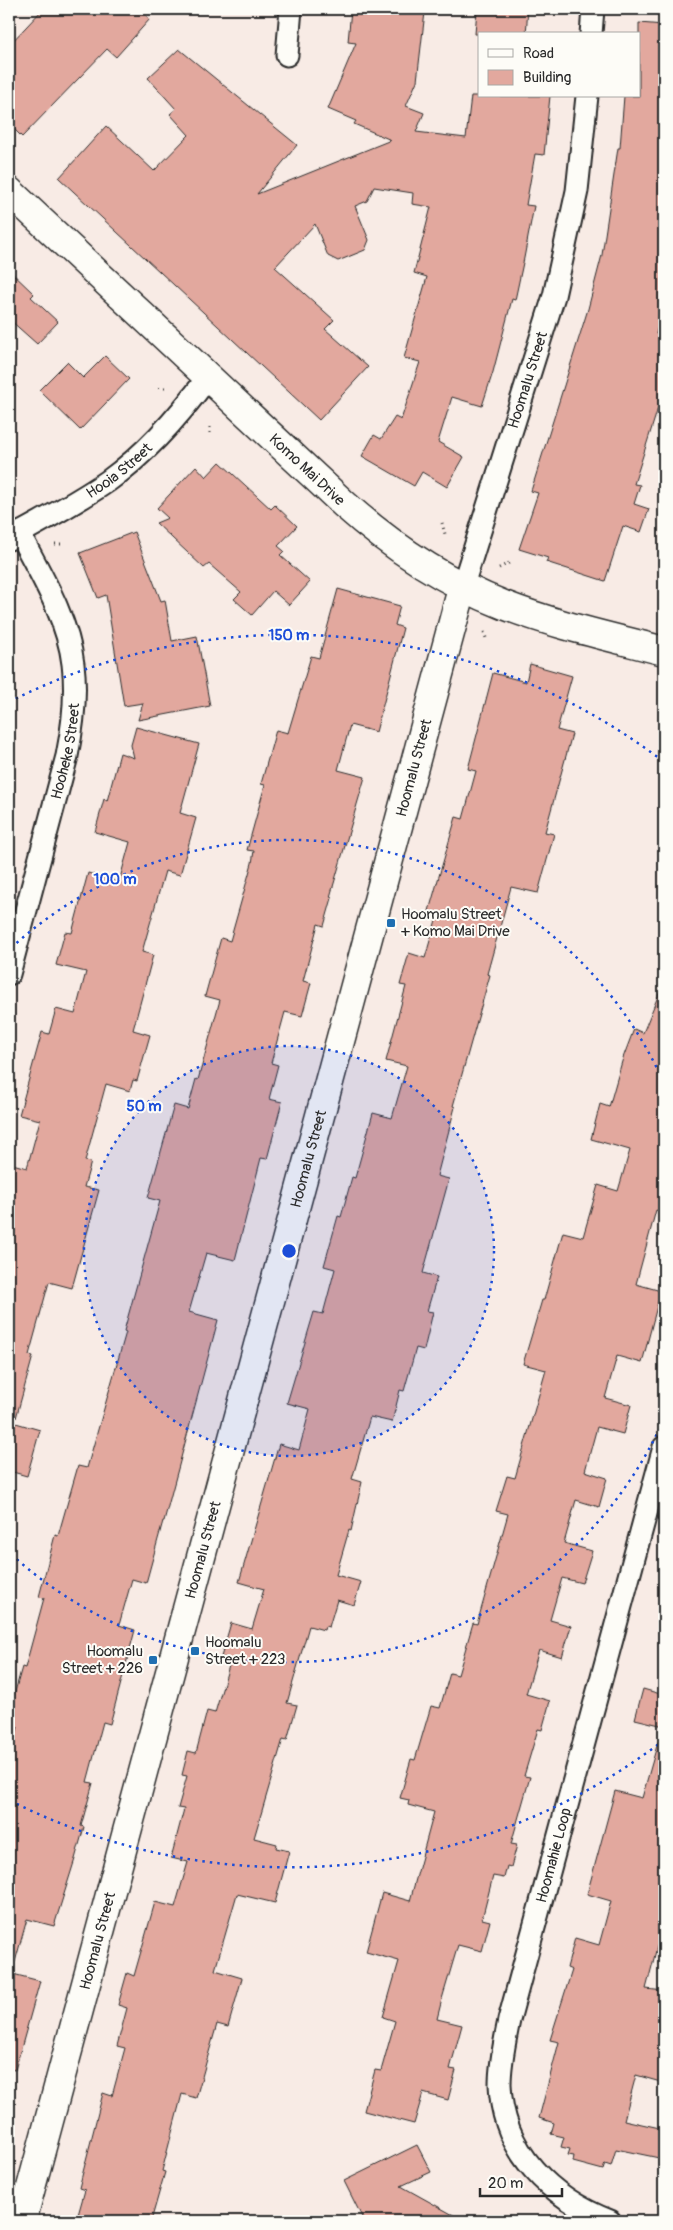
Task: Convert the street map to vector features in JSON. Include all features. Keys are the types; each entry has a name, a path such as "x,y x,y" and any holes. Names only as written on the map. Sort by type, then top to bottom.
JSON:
{"street":[{"path":"287,55 291,9"},
{"path":"591,32 593,9"},
{"name":"Hoomalu Street","path":"22,2221 463,585 554,296 577,191 587,98"},
{"name":"Komo Mai Drive","path":"9,191 367,525 419,562 504,605 534,616 664,651"},
{"name":"Hooia Street","path":"14,536 67,507 109,480 164,431 208,376"},
{"name":"Hooheke Street","path":"9,974 67,756 74,722 75,693 73,663 66,635 55,606 14,536"},
{"name":"Hoomahie Loop","path":"610,2221 577,2206 555,2192 540,2178 526,2158 512,2131 504,2109 500,2085 502,2057 509,2020 664,1447"}],"path":[{"path":"159,388 166,388"},
{"path":"210,425 210,433"},
{"path":"442,523 445,534"},
{"path":"56,544 64,544"},
{"path":"499,568 511,562"},
{"path":"484,632 487,641"}],"building":[{"path":"43,9 138,9 150,19 116,57 107,49 22,137 9,124 9,45"},
{"path":"351,9 392,9 425,12 417,81 406,106 424,113 416,132 466,138 471,96 478,96 478,98 550,98 544,155 535,154 526,205 534,206 515,300 512,299 482,406 452,397 438,442 464,457 447,487 422,472 414,486 362,456 374,435 381,439 395,417 401,420 420,362 404,358 427,277 414,273 431,207 412,204 413,193 374,187 367,201 355,206 369,240 365,250 338,261 328,256 315,224 275,267 334,320 325,329 368,367 319,420 59,178 106,126 154,171 189,135 170,114 176,109 148,78 179,49 297,145 257,194 391,140 354,124 356,121 328,109 356,43 348,42"},
{"path":"477,9 528,9 526,32 478,32 478,34 475,34"},
{"path":"639,23 664,25 664,302 656,334 664,336 664,389 634,484 640,485 634,504 649,509 641,532 623,526 605,581 546,562 548,558 519,549 538,493 531,491 588,309 602,255 618,148 620,148 624,98 640,98"},
{"path":"9,270 34,294 31,297 58,322 37,344 9,321"},
{"path":"105,356 129,379 80,430 39,390 67,362 83,378"},
{"path":"220,462 271,509 275,505 297,526 278,546 284,551 280,555 310,582 289,605 273,591 252,615 234,599 241,592 209,564 204,568 156,523 168,518 157,508 196,466 206,477"},
{"path":"134,532 161,601 165,600 172,641 197,636 210,706 138,720 143,703 124,706 106,595 98,598 80,553"},
{"path":"338,589 400,606 395,625 403,628 376,732 350,725 338,770 365,777 330,897 332,898 324,926 318,924 303,981 311,983 302,1016 285,1012 271,1063 278,1065 269,1099 282,1102 267,1159 261,1158 235,1260 206,1253 189,1312 218,1320 146,1583 132,1579 119,1625 135,1630 110,1724 103,1722 87,1782 93,1783 81,1826 84,1827 75,1859 54,1926 27,1919 15,1962 9,1962 9,1760 18,1727 9,1725 9,1713 22,1667 25,1668 44,1598 39,1597 55,1535 58,1536 78,1466 87,1468 126,1332 124,1331 160,1201 148,1198 174,1105 188,1109 220,1000 205,996 221,938 230,941 252,863 254,851 247,850 265,785 261,784 276,730 288,733 311,656 319,658"},
{"path":"530,664 572,676 557,730 572,734 545,832 554,834 538,893 511,887 487,974 490,975 453,1106 455,1107 437,1176 449,1179 423,1273 437,1277 427,1311 433,1312 424,1350 416,1348 404,1391 400,1390 392,1422 370,1417 352,1479 362,1482 351,1531 349,1530 336,1575 361,1582 354,1605 337,1600 329,1627 325,1626 324,1630 309,1626 287,1703 297,1705 287,1740 283,1739 254,1838 277,1844 276,1848 289,1851 275,1903 237,1894 215,1970 242,1978 228,2027 217,2024 196,2098 182,2094 162,2171 165,2172 151,2221 99,2221 78,2215 85,2190 79,2188 103,2093 112,2096 125,2048 117,2046 127,2008 118,2005 127,1973 134,1976 155,1902 175,1907 188,1862 171,1858 184,1809 178,1808 187,1776 182,1775 188,1751 196,1753 207,1711 215,1713 231,1659 221,1657 231,1623 252,1629 264,1589 239,1582 279,1444 299,1450 310,1409 287,1403 314,1312 323,1314 335,1269 324,1266 338,1216 341,1217 352,1177 355,1178 373,1113 392,1118 407,1066 386,1061 406,986 400,985 409,953 425,958 438,913 429,911 456,817 463,819 476,771 468,769 493,673 526,682"},
{"path":"136,727 199,744 180,813 196,818 180,875 165,871 142,952 153,955 133,1030 150,1035 137,1081 133,1080 130,1091 106,1084 85,1161 91,1162 84,1187 99,1190 72,1288 49,1282 29,1355 33,1356 16,1418 9,1417 9,1163 27,1168 40,1120 19,1115 42,1032 49,1034 56,1009 75,1014 86,972 56,965 65,932 72,933 88,873 119,882 130,842 95,832 104,799 107,801 120,753 134,758 131,745"},
{"path":"663,984 664,1213 656,1210 636,1284 661,1291 642,1363 617,1356 605,1398 631,1405 623,1434 597,1427 585,1471 607,1478 599,1507 576,1500 564,1543 592,1551 582,1583 562,1578 550,1620 571,1626 562,1657 539,1650 526,1694 550,1701 542,1730 538,1729 524,1776 530,1777 511,1844 517,1845 511,1867 507,1866 504,1878 493,1876 482,1919 490,1921 482,1951 458,1945 442,1999 437,2019 462,2025 450,2069 456,2070 448,2100 423,2093 414,2124 364,2111 375,2070 381,2071 395,2021 383,2017 399,1961 366,1952 382,1893 410,1901 434,1812 408,1805 409,1800 400,1798 411,1759 415,1760 431,1706 440,1708 450,1673 458,1675 473,1623 477,1624 508,1514 496,1511 507,1476 515,1478 546,1370 523,1364 542,1300 544,1300 563,1232 583,1237 598,1185 618,1191 630,1150 591,1139 600,1104 609,1107 623,1058 634,1029 643,1033"},
{"path":"9,1421 40,1430 27,1476 9,1471"},
{"path":"643,1689 664,1695 664,1726 635,1719"},
{"path":"658,1742 664,1743 664,1920 646,1989 664,1991 664,2083 636,2075 624,2120 664,2129 664,2159 616,2149 611,2166 605,2164 603,2170 573,2162 574,2156 568,2155 570,2149 561,2147 564,2137 551,2134 554,2123 539,2118 559,2042 550,2040 572,1970 567,1968 575,1938 599,1945 611,1901 587,1894 615,1791 642,1798"},
{"path":"9,1973 40,1981 15,2070 9,2069"},
{"path":"417,2145 431,2172 401,2186 464,2221 364,2221 344,2181"}],"place":[{"name":"Hoomalu Street + Komo Mai Drive","path":"391,923"},
{"name":"Hoomalu Street + 223","path":"195,1651"},
{"name":"Hoomalu Street + 226","path":"153,1660"}]}
